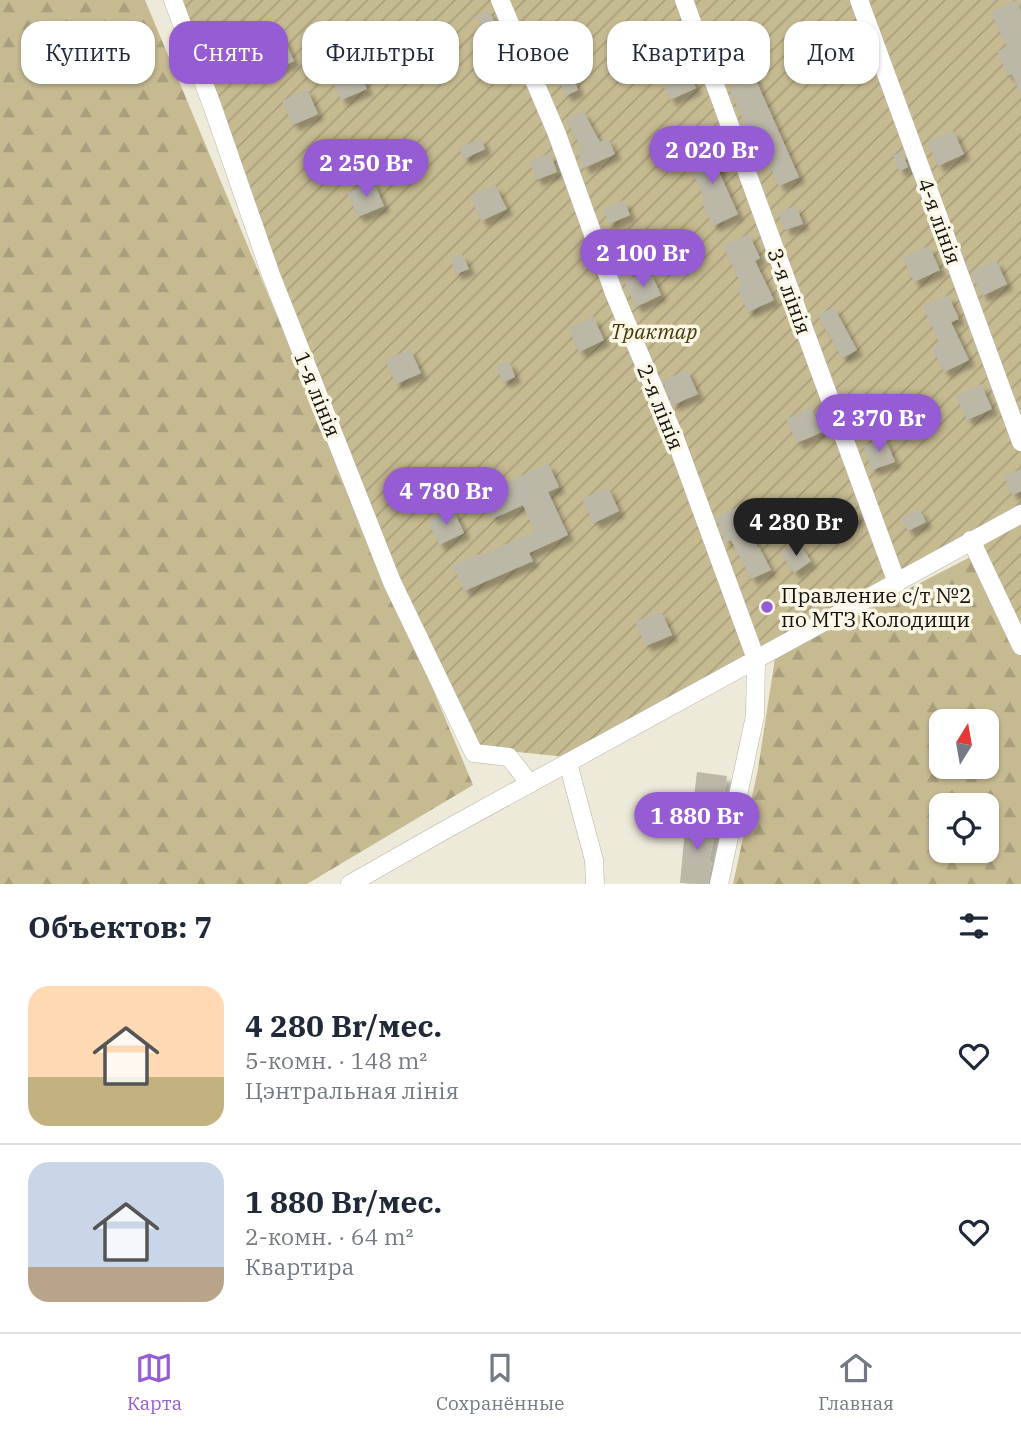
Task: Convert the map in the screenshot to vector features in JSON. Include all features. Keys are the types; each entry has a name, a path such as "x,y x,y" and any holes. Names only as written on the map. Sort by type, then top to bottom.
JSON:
{"street":[{"name":"1-я лінія","path":"173,0 271,275 392,582 474,753 509,757 530,784"},
{"name":"2-я лінія","path":"500,0 557,134 614,293 675,438 756,659"},
{"name":"3-я лінія","path":"684,0 897,583"},
{"name":"4-я лінія","path":"859,0 1021,442"},
{"path":"350,884 1021,514"},
{"path":"971,540 1021,646"},
{"path":"719,884 755,716 756,659"},
{"path":"568,762 594,860 595,884"}],"green space":[{"path":"0,0 145,0 154,21 21,21 21,84 155,84 155,24 169,57 169,84 180,84 473,785 307,884 0,884"},
{"name":"Трактар","path":"179,0 1021,0 1021,632 974,532 567,757 478,748 398,580 276,273 209,84 288,84 288,21 186,21"},
{"path":"978,553 1021,646 1021,884 733,884 758,769 775,658"}],"building":[{"path":"1016,0 1021,11 1021,95 1012,74 1008,76 997,51 1007,47 991,12"},
{"path":"489,10 494,21 479,21 477,15"},
{"path":"288,48 294,61 288,64"},
{"path":"334,84 365,84 367,89 341,100"},
{"path":"561,84 576,84 578,90 566,96"},
{"path":"663,84 694,84 696,88 670,100"},
{"path":"738,84 758,84 799,177 779,186 764,154 760,156 729,88"},
{"path":"307,89 318,114 293,125 282,101"},
{"path":"583,111 600,142 608,138 615,154 584,168 577,152 582,150 566,120"},
{"path":"953,130 964,154 938,166 927,142"},
{"path":"481,138 485,149 464,159 459,148"},
{"path":"711,146 722,170 719,172 738,214 713,226 702,202 705,200 686,158"},
{"path":"902,152 908,167 899,171 893,155"},
{"path":"550,153 557,172 536,180 529,161"},
{"path":"373,181 384,206 358,217 347,193"},
{"path":"495,185 507,209 481,221 470,196"},
{"path":"624,200 630,215 609,224 603,209"},
{"path":"796,206 803,224 785,230 778,212"},
{"path":"749,234 760,258 755,261 774,300 748,312 737,288 742,286 723,246"},
{"path":"929,246 940,270 914,282 903,257"},
{"path":"462,254 469,269 456,274 450,259"},
{"path":"996,260 1007,284 982,296 971,272"},
{"path":"650,271 661,295 636,307 624,282"},
{"path":"948,295 959,319 951,322 969,360 944,372 932,348 940,344 923,306"},
{"path":"834,307 857,350 842,358 818,315"},
{"path":"593,316 604,340 579,352 568,328"},
{"path":"410,349 421,373 396,384 385,360"},
{"path":"509,361 515,377 503,382 496,366"},
{"path":"687,370 698,394 673,405 663,381"},
{"path":"981,384 992,409 967,420 956,396"},
{"path":"811,407 822,432 797,443 786,419"},
{"path":"885,438 895,462 872,470 863,446"},
{"path":"548,463 559,487 548,492 568,535 529,553 533,561 464,591 453,566 535,531 523,505 492,519 480,495"},
{"path":"1021,469 1021,491 1012,495 1004,476"},
{"path":"608,487 619,511 594,523 582,499"},
{"path":"738,507 771,570 751,579 731,540 725,542 716,517"},
{"path":"854,507 859,519 833,532 827,520"},
{"path":"919,508 926,522 908,531 901,518"},
{"path":"453,509 464,533 439,545 428,520"},
{"path":"798,542 811,561 794,573 781,554"},
{"path":"661,611 672,635 646,646 635,622"},
{"path":"697,772 727,776 722,803 694,797"},
{"path":"686,818 717,823 709,861 712,861 708,884 680,883"}],"place":[{"name":"Правление с/т №2 по МТЗ Колодищи","path":"767,607"}]}
